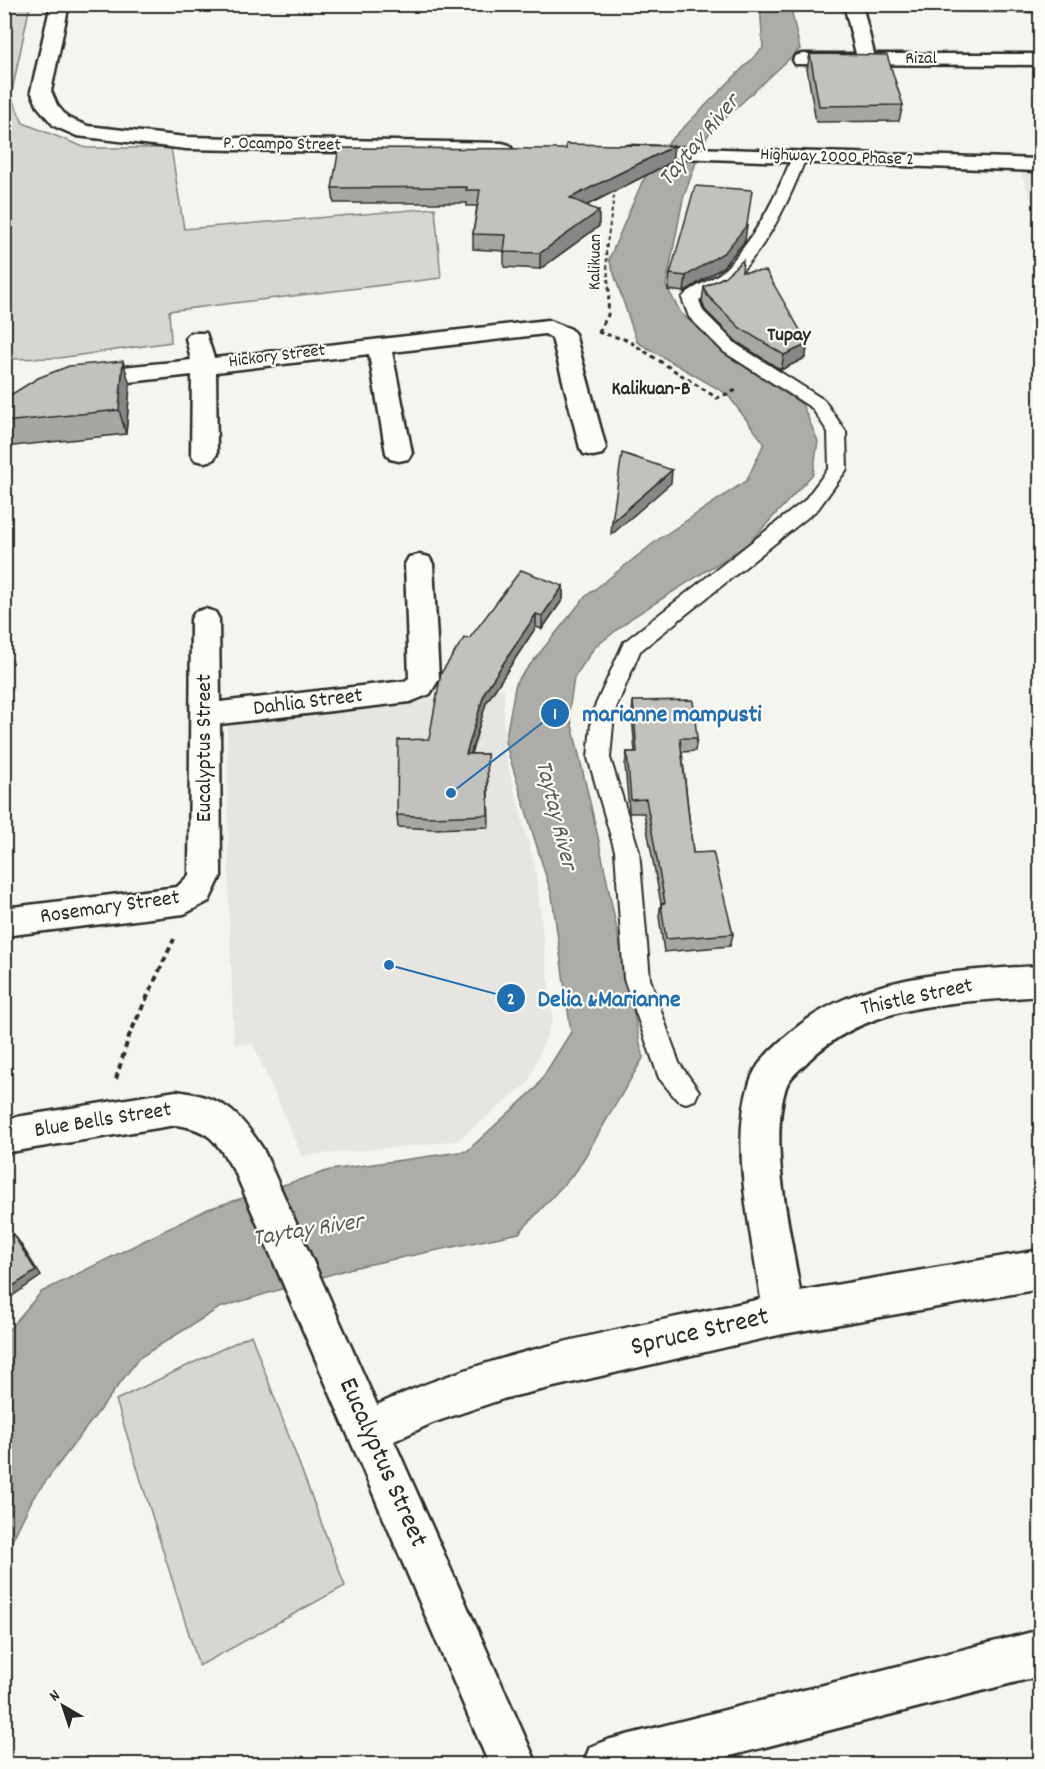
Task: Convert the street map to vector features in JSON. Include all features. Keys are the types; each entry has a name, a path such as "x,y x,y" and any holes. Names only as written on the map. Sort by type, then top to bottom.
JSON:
{"street":[{"name":"P. Ocampo Street","path":"60,4 41,90 48,107 60,122 84,132 186,143 527,150"},
{"path":"853,4 866,59"},
{"path":"882,4 1041,6"},
{"name":"Rizal","path":"802,60 1041,60"},
{"name":"Highway 2000 Phase 2","path":"609,151 1041,165"},
{"name":"Hickory Street","path":"5,419 36,395 72,381 379,345 548,327 558,329"},
{"path":"558,329 563,334 593,448"},
{"path":"198,338 204,366 204,454"},
{"path":"379,345 399,453"},
{"name":"Dahlia Street","path":"205,715 410,691 420,686 424,679 419,564"},
{"name":"Eucalyptus Street","path":"205,619 205,876"},
{"name":"Rosemary Street","path":"4,922 184,900 197,891 205,876"},
{"name":"Thistle Street","path":"783,1314 761,1146 768,1081 803,1038 862,1007 960,985 1041,981"},
{"name":"Blue Bells Street","path":"4,1136 176,1108 204,1110 226,1126 250,1162"},
{"name":"Eucalyptus Street","path":"250,1162 513,1764"},
{"name":"Spruce Street","path":"368,1431 425,1404 506,1377 783,1314 1041,1270"},
{"path":"607,1764 1041,1653"}],"lane":[{"path":"686,1091 668,1070 637,979 627,851 599,758 603,714 631,647 811,505 838,469 837,432 819,404 730,348 695,313 690,298 719,283 744,256 782,200 799,157"}],"path":[{"name":"Kalikuan","path":"599,332 608,321 609,289 606,259 615,189"},
{"path":"558,329 599,332 627,340 717,398 724,395"},
{"path":"103,1121 129,1036 173,942 184,900"},
{"path":"4,1310 13,1302"}],"shaded area":[{"path":"4,5 30,5 11,96 23,123 86,148 171,148 184,229 435,208 441,278 169,311 171,342 59,358 5,359"},
{"path":"1021,172 1040,173 1040,226"},
{"path":"504,688 504,751 535,867 553,1019 528,1083 457,1141 302,1156 253,1044 234,1044 229,910 227,724"},
{"path":"251,1335 345,1586 199,1666 116,1400"}],"water":[{"name":"Taytay River","path":"760,5 790,5 800,49 710,132 703,143 683,199 666,286 681,313 725,354 802,404 818,441 813,474 747,545 633,617 594,648 574,678 569,712 598,837 643,1058 577,1170 519,1233 352,1268 219,1308 139,1358 33,1498 5,1555 5,1334 41,1292 208,1209 330,1170 467,1151 536,1088 571,1032 552,896 505,742 516,682 585,597 659,539 747,480 764,443 727,394 637,342 609,259 642,182 670,141 763,48"}],"building":[{"path":"810,54 887,55 903,105 819,106"},
{"path":"566,144 674,146 570,198 599,211 540,253 504,252 506,235 473,234 480,190 466,190 467,187 332,188 339,148 566,149"},
{"path":"695,186 752,190 747,225 725,252 686,276 670,274"},
{"path":"743,260 742,272 766,271 808,344 784,355 740,328 707,295 704,287 724,277"},
{"path":"123,361 119,410 4,422 4,399 38,378 69,366"},
{"path":"622,453 672,470 612,522"},
{"path":"521,570 563,586 542,616 536,614 485,691 466,754 487,754 488,815 432,817 397,815 398,740 429,739 441,673 464,638 469,639"},
{"path":"693,700 697,738 680,738 693,853 713,852 733,934 666,939 661,904 665,903 646,799 631,800 627,752 637,752 633,701"},
{"path":"13,1234 36,1271 4,1292 4,1240"}],"place":[{"name":"marianne mampusti","path":"451,793"},
{"name":"Delia &Marianne","path":"389,965"}],"district":[{"name":"Tupay","path":"789,336"},
{"name":"Kalikuan-B","path":"651,390"}]}
